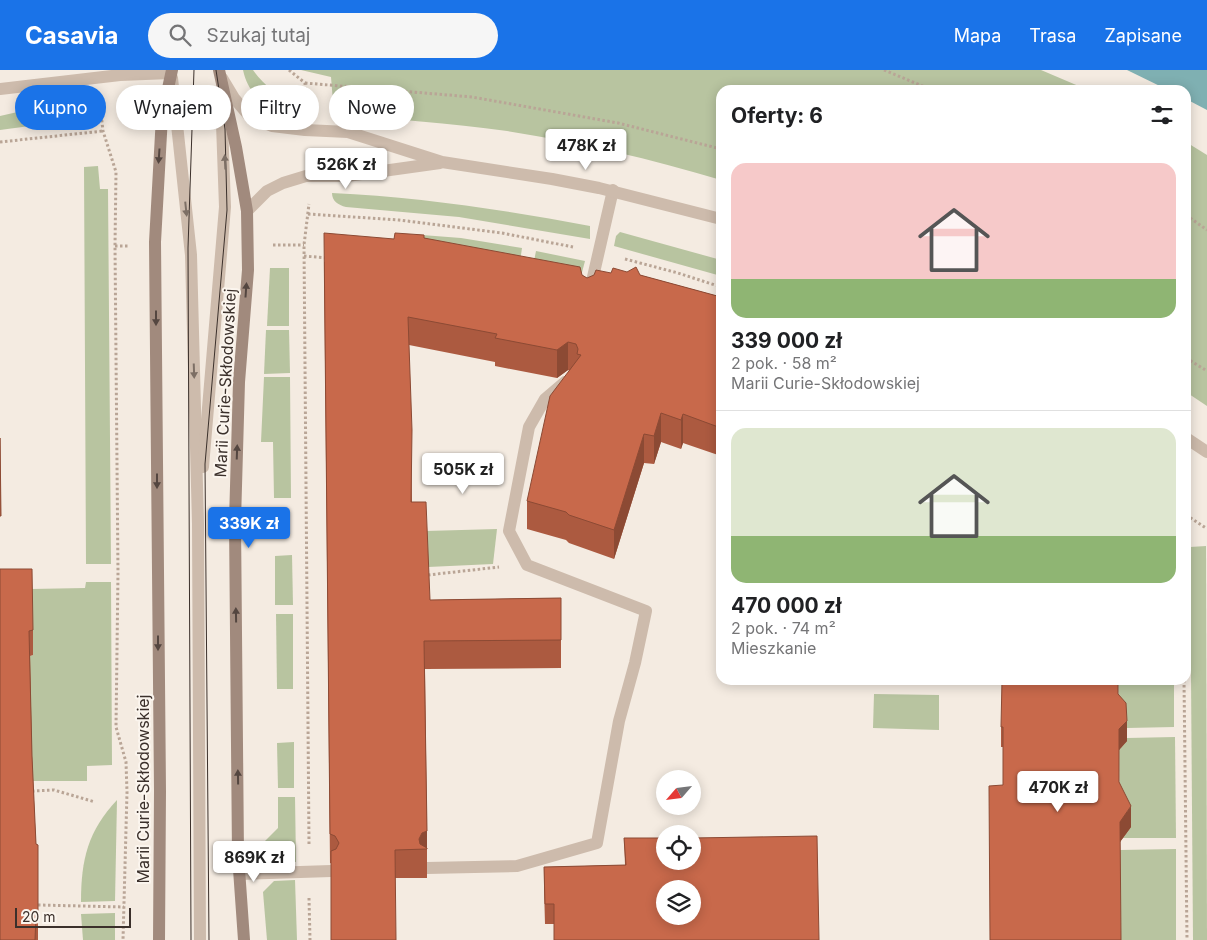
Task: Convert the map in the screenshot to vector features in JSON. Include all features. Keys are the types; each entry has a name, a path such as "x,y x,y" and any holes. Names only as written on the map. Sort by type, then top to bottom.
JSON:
{"main road":[{"name":"Marii Curie-Skłodowskiej","path":"159,940 160,791 155,242 162,116 172,72"},
{"name":"Marii Curie-Skłodowskiej","path":"219,73 236,147 247,211 248,270 239,382 235,521 240,874 244,940"}],"street":[{"path":"0,89 134,74 172,72 191,255 198,524 200,940"},
{"path":"198,524 226,207 219,73"},
{"path":"219,73 234,98 250,117 272,126 348,132 442,162 613,190 716,218"},
{"path":"247,211 267,192 282,183 306,176 347,176 442,162"},
{"path":"588,298 613,190"},
{"path":"427,868 517,866 597,843 619,721 646,611 526,565 509,531 529,427 545,399 570,378"},
{"path":"1191,441 1207,452"},
{"path":"240,874 330,871"}],"path":[{"path":"289,70 305,83 472,97 618,123 716,148"},
{"path":"884,70 920,85"},
{"path":"0,142 103,131 116,172 118,573 116,727 126,762 128,792 123,940"},
{"path":"310,201 304,256 310,940"},
{"path":"308,214 408,221 502,233 577,248"},
{"path":"1191,219 1207,230"},
{"path":"304,256 334,258"},
{"path":"616,257 678,272 716,285"},
{"path":"1191,361 1207,371"},
{"path":"1191,518 1206,528"},
{"path":"428,575 485,569"},
{"path":"1184,685 1186,940"},
{"path":"32,791 54,790 95,802"},
{"path":"38,905 124,907"}],"green space":[{"path":"243,70 253,70 266,85 248,85"},
{"path":"301,70 1041,70 1076,85 716,85 716,179 668,165 561,140 507,131 414,121 414,85 332,85 331,77"},
{"path":"15,113 15,128 0,130 0,116"},
{"path":"1191,145 1207,155 1207,406 1191,395"},
{"path":"98,166 100,189 108,189 111,564 86,564 84,167"},
{"path":"332,193 429,201 558,220 590,226 590,239 459,217 346,207 336,202"},
{"path":"620,232 716,259 716,275 614,246 616,236"},
{"path":"422,235 461,238 522,248 517,283 419,263"},
{"path":"536,251 585,261 576,295 529,286"},
{"path":"270,268 289,268 289,326 267,326"},
{"path":"266,330 289,330 290,373 264,374"},
{"path":"264,377 290,377 291,498 274,498 273,442 261,442"},
{"path":"497,529 493,564 428,567 426,531"},
{"path":"1206,546 1207,940 1193,940 1191,547"},
{"path":"292,555 293,605 275,605 275,556"},
{"path":"86,582 111,582 112,765 87,766 87,781 32,781 29,656 33,655 31,589 85,588"},
{"path":"276,614 293,614 293,689 277,689"},
{"path":"1118,685 1174,685 1174,727 1127,728 1119,720"},
{"path":"874,694 939,695 939,730 873,728"},
{"path":"1175,737 1176,838 1120,838 1119,745 1127,738"},
{"path":"294,742 294,788 278,788 277,743"},
{"path":"278,797 295,797 296,862 271,860 261,853 261,845 278,828"},
{"path":"117,800 115,901 81,902 81,887 88,846 99,823"},
{"path":"1176,849 1176,940 1121,940 1120,850"},
{"path":"295,880 297,940 267,940 263,892 274,881"},
{"path":"115,913 115,940 83,940 81,914"}],"water":[{"path":"1127,70 1207,70 1207,110 1191,102 1191,85 1158,85"}],"building":[{"path":"324,233 394,239 395,233 424,235 424,238 580,267 582,275 587,278 594,275 596,270 611,273 613,268 627,272 636,267 640,275 716,296 716,426 683,414 681,420 661,413 654,436 644,434 614,530 569,515 566,512 527,501 550,396 581,355 577,354 576,344 568,342 557,350 495,338 497,334 408,317 412,430 411,502 426,502 430,600 561,598 561,640 424,641 427,831 422,833 419,839 420,844 427,849 395,850 396,940 331,940 331,851 336,849 339,843 335,836 330,834"},
{"path":"0,438 1,516 0,516"},
{"path":"0,569 32,569 33,630 29,631 32,756 36,844 38,845 38,915 36,915 35,940 0,940"},
{"path":"1002,685 1118,685 1118,694 1126,703 1127,721 1119,729 1119,782 1131,806 1120,822 1121,940 990,940 989,786 1003,785 1003,727 1001,727"},
{"path":"817,836 819,940 554,940 554,904 545,904 544,867 626,865 624,838 656,838 656,870 701,870 701,838"}],"tram line":[{"path":"191,940 188,248 194,70"},
{"path":"209,940 205,464 227,210 225,129 216,70"}]}
